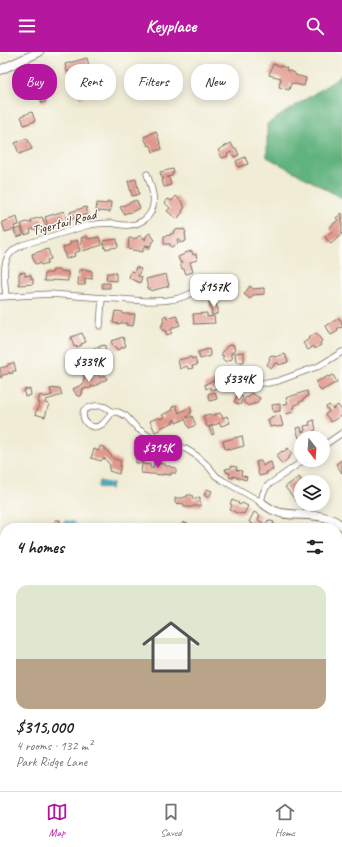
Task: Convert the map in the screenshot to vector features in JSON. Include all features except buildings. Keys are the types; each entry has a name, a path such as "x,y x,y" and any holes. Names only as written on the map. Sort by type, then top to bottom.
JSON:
{"street":[{"path":"0,70 38,52"},
{"name":"Tigertail Road","path":"3,297 6,261 9,255 22,245 89,225 100,223 129,225 136,224 147,217 151,212 154,198 147,174"},
{"path":"3,297 50,294 145,301 170,300 192,294 214,280"},
{"path":"100,326 102,298"},
{"path":"249,381 259,384 278,382 319,366 342,352"},
{"path":"112,412 106,421 100,426 94,427 88,424 82,415 84,410 95,405 104,406 112,412 118,412 126,416 134,425 152,438 163,443 186,449 197,456 216,476 274,511 281,513 320,516 331,519 337,523"},
{"path":"330,441 342,433"},
{"path":"261,502 263,493 267,486 294,467"}],"green space":[{"path":"342,74 342,198 267,157 267,124 340,77"}],"water":[{"path":"99,481 112,484 111,489 98,487"},
{"path":"65,521 74,523 63,523"}]}
